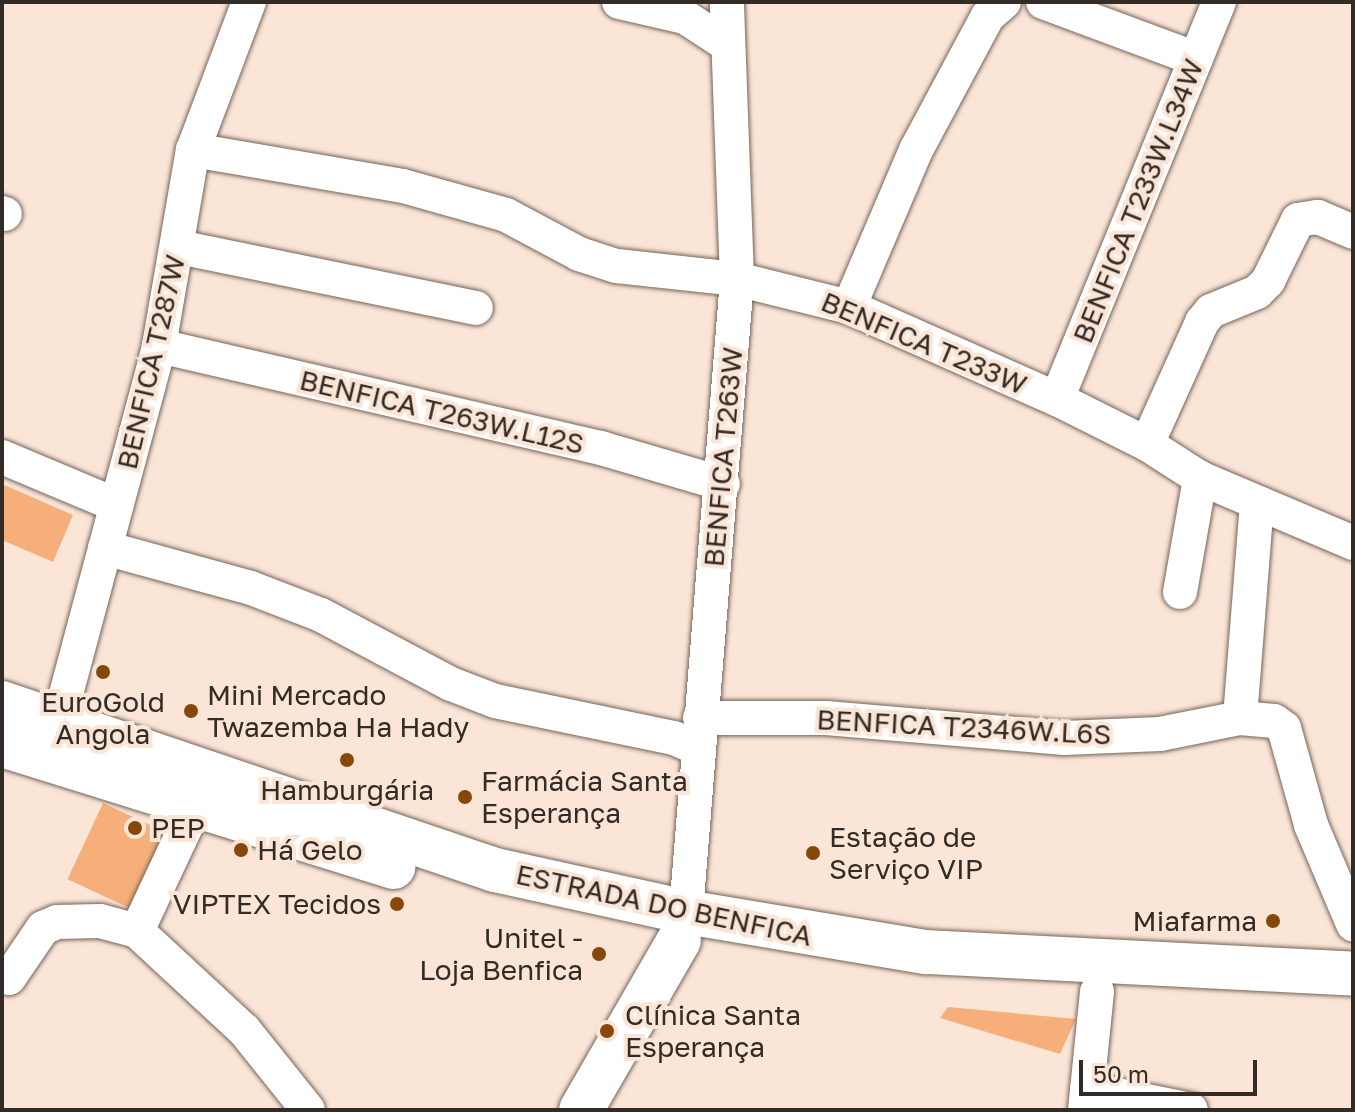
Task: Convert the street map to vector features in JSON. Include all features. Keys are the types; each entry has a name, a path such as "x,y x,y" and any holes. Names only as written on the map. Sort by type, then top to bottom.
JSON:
{"main road":[{"name":"ESTRADA DO BENFICA","path":"2,703 495,870 828,966 1097,992 1353,1003"},
{"name":"ESTRADA DO BENFICA","path":"2,745 195,807 451,883 682,926 926,952 1353,974"},
{"path":"581,1110 682,926"}],"street":[{"name":"BENFICA T287W","path":"58,724 159,346 179,247 193,150 249,2"},
{"path":"619,2 685,17 725,43"},
{"name":"BENFICA T263W","path":"682,926 723,484 737,279 725,43 727,2"},
{"path":"849,307 916,150 988,16 1004,2"},
{"path":"1043,2 1196,59"},
{"name":"BENFICA T233W.L34W","path":"1057,399 1219,2"},
{"name":"BENFICA T233W","path":"193,150 455,199 506,215 579,254 617,266 737,279 849,307 1057,399 1147,444 1200,478 1353,543"},
{"path":"1147,444 1202,322 1211,311 1257,292 1268,281 1298,220 1318,217 1353,232"},
{"path":"179,247 476,308"},
{"name":"BENFICA T263W.L12S","path":"159,346 601,448 723,484"},
{"path":"2,457 116,505"},
{"path":"1180,592 1200,478"},
{"path":"1240,718 1257,503"},
{"name":"BENFICA T2346W.L6S","path":"105,548 251,588 321,615 495,701 674,738 826,718 1064,738 1160,734 1240,718 1274,721 1284,728 1311,825 1353,924"},
{"path":"137,931 195,807"},
{"path":"9,978 43,928 57,922 100,921 137,931 244,1030 308,1110"},
{"path":"1097,992 1086,1100 1191,1110"}],"building":[{"path":"2,484 73,515 53,562 2,540"},
{"path":"103,803 175,836 139,913 68,879"},
{"path":"948,1007 1076,1019 1060,1054 940,1018"}],"place":[{"name":"EuroGold Angola","path":"103,672"},
{"name":"Mini Mercado Twazemba Ha Hady","path":"191,711"},
{"name":"Hamburgária","path":"347,760"},
{"name":"Farmácia Santa Esperança","path":"465,797"},
{"name":"PEP","path":"135,828"},
{"name":"Há Gelo","path":"241,850"},
{"name":"Estação de Serviço VIP","path":"813,853"},
{"name":"VIPTEX Tecidos","path":"397,904"},
{"name":"Miafarma","path":"1273,921"},
{"name":"Unitel - Loja Benfica","path":"599,954"},
{"name":"Clínica Santa Esperança","path":"607,1031"}]}
